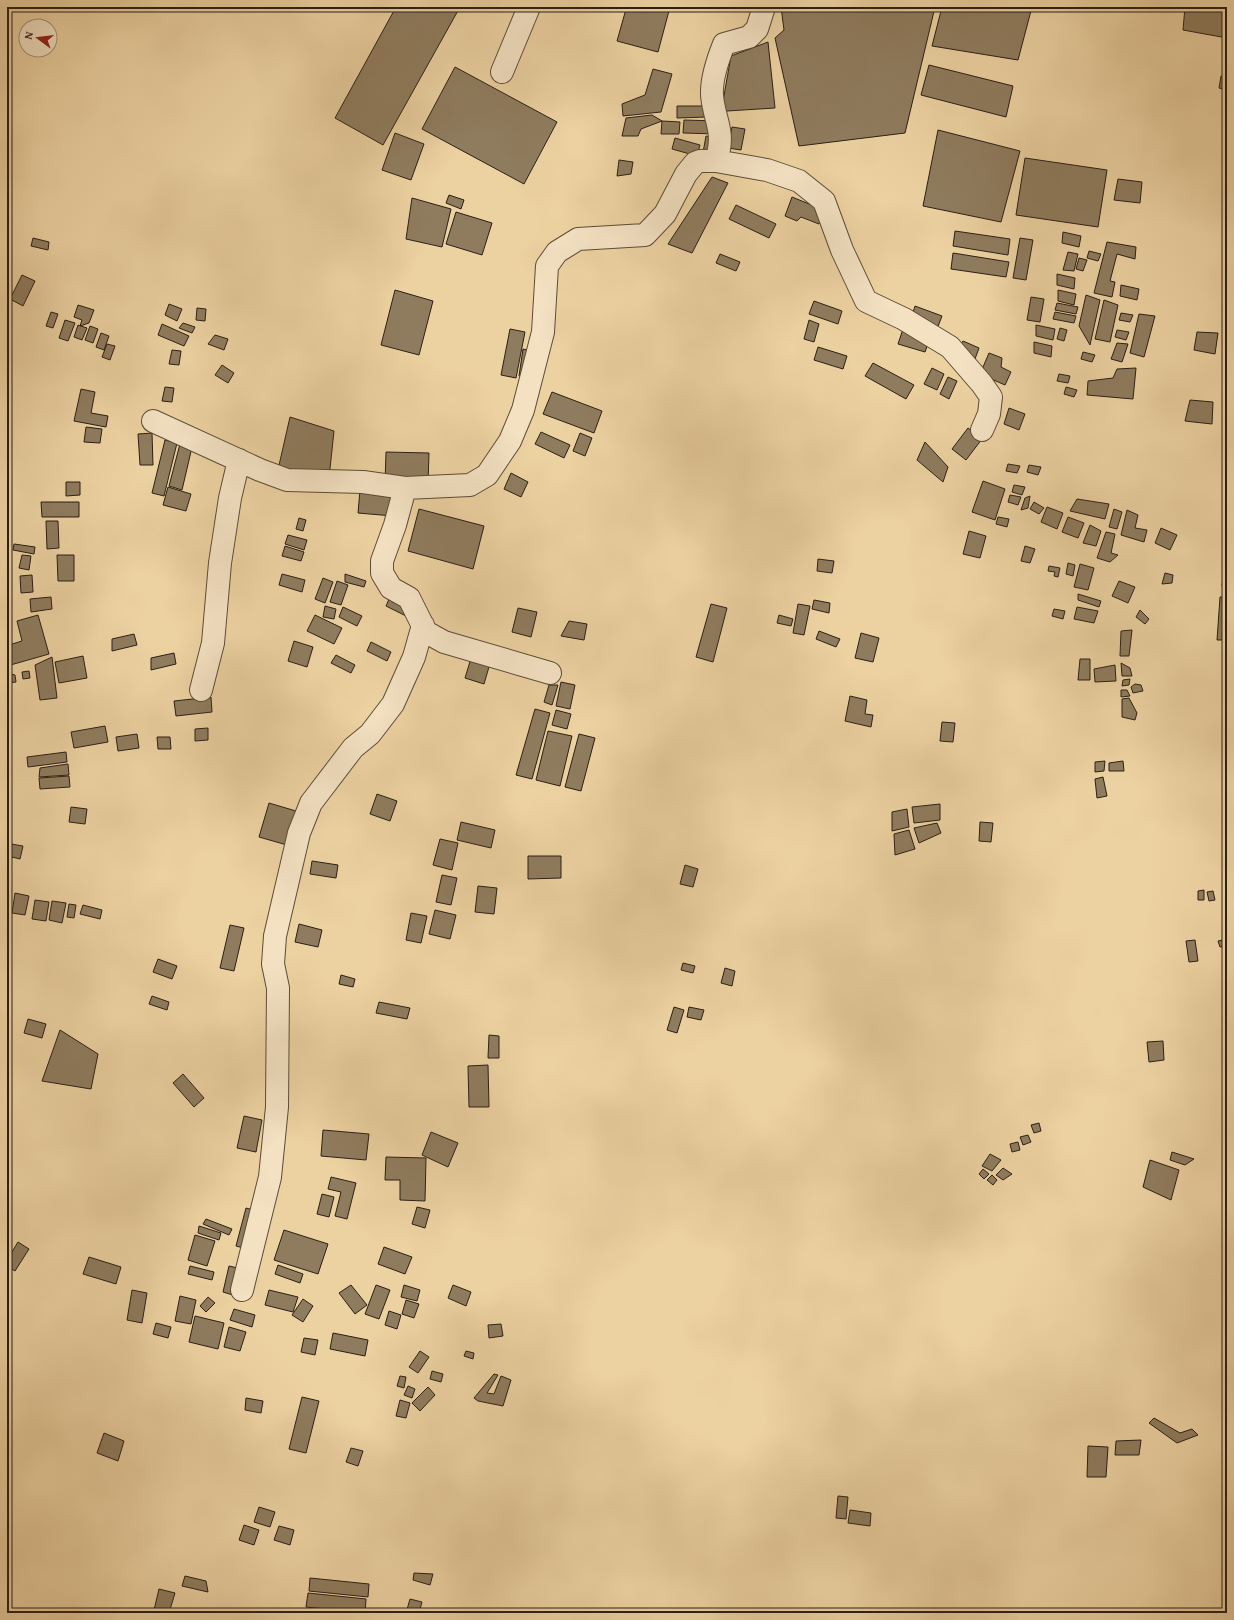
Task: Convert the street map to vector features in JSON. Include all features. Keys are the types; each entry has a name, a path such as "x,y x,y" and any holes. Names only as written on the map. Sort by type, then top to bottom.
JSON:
{"street":[{"path":"502,72 529,7"},
{"path":"716,161 721,136 712,94 717,61 724,44 749,37 757,29 764,7"},
{"path":"153,422 287,480 363,482 405,488 470,485 487,475 510,441 523,410 543,332 547,266 557,252 578,239 645,236 665,214 686,174 695,163 700,161 716,161 767,170 799,181 824,201 842,250 866,301 904,319 950,347 982,384 990,397 989,414 982,430"},
{"path":"201,690 213,643 220,562 230,498 239,460"},
{"path":"405,488 395,525 382,561 382,573 391,588 409,598 426,632 444,642 550,673"},
{"path":"242,1290 270,1177 277,1107 278,988 273,964 275,936 299,833 311,803 353,748 370,734 393,704 414,657 423,625"}],"building":[{"path":"396,7 460,7 383,145 335,118"},
{"path":"632,7 670,7 658,52 617,41 626,9 631,11"},
{"path":"781,7 935,7 905,133 799,146 775,38 784,30"},
{"path":"942,7 1032,7 1018,60 932,46"},
{"path":"1185,7 1227,7 1227,38 1183,30"},
{"path":"768,42 775,108 727,111 722,107 731,56"},
{"path":"929,65 1013,86 1006,117 921,95"},
{"path":"455,67 557,122 524,184 422,129"},
{"path":"653,69 672,74 661,112 623,116 622,104 645,95"},
{"path":"1221,76 1227,77 1227,90 1219,88"},
{"path":"677,106 707,106 707,117 677,118"},
{"path":"652,115 662,121 641,129 638,136 622,136 626,118"},
{"path":"684,120 718,121 717,134 683,133"},
{"path":"662,121 680,122 679,134 661,134"},
{"path":"732,127 745,129 741,150 728,148"},
{"path":"938,130 1020,151 1001,222 923,206"},
{"path":"395,133 424,144 411,180 382,170"},
{"path":"706,136 719,139 702,158"},
{"path":"675,138 700,145 697,156 672,149"},
{"path":"1025,158 1107,170 1098,227 1016,215"},
{"path":"619,160 633,162 631,174 617,176"},
{"path":"712,177 728,183 692,253 668,244"},
{"path":"1118,179 1142,182 1140,203 1114,200"},
{"path":"449,195 464,200 461,209 446,203"},
{"path":"792,197 824,210 819,224 801,217 797,221 785,216"},
{"path":"412,198 451,209 442,247 406,239"},
{"path":"736,205 776,224 769,238 729,219"},
{"path":"456,212 492,223 482,255 446,244"},
{"path":"955,231 1010,239 1008,255 953,246"},
{"path":"1063,232 1081,236 1079,247 1062,243"},
{"path":"33,238 49,242 48,250 31,246"},
{"path":"1020,238 1033,240 1026,280 1013,278"},
{"path":"1107,242 1136,247 1135,259 1117,254 1110,281 1115,282 1112,297 1094,293"},
{"path":"1089,251 1101,254 1098,261 1087,258"},
{"path":"1068,252 1078,254 1074,271 1063,270"},
{"path":"953,253 1009,262 1006,277 951,269"},
{"path":"720,254 740,262 736,271 716,263"},
{"path":"1079,258 1087,260 1083,271 1076,269"},
{"path":"1057,274 1075,278 1074,289 1057,285"},
{"path":"22,275 35,281 23,306 10,299"},
{"path":"1121,285 1139,289 1137,300 1120,296"},
{"path":"395,290 433,301 419,355 381,345"},
{"path":"1058,290 1076,294 1074,305 1058,301"},
{"path":"1086,295 1100,300 1090,345 1079,326"},
{"path":"1031,297 1044,299 1040,322 1027,320"},
{"path":"1104,300 1118,305 1110,342 1095,339"},
{"path":"814,301 842,311 838,324 809,314"},
{"path":"1057,303 1078,307 1076,314 1055,310"},
{"path":"169,304 182,309 177,321 165,315"},
{"path":"78,305 94,310 89,323 80,326 82,320 74,317"},
{"path":"915,306 942,316 937,329 911,319"},
{"path":"197,308 206,309 205,321 196,320"},
{"path":"51,312 58,314 53,328 46,326"},
{"path":"1055,312 1076,316 1074,323 1053,319"},
{"path":"1121,313 1133,315 1130,322 1119,320"},
{"path":"1139,314 1155,316 1144,357 1130,353"},
{"path":"65,320 75,323 68,341 59,338"},
{"path":"809,320 819,324 814,342 804,339"},
{"path":"183,323 195,327 192,333 179,328"},
{"path":"162,324 189,336 184,346 158,335"},
{"path":"78,325 87,328 82,340 74,337"},
{"path":"1036,325 1055,329 1053,340 1036,336"},
{"path":"90,326 98,329 93,343 85,340"},
{"path":"1060,328 1067,330 1064,341 1057,339"},
{"path":"510,329 525,332 516,378 501,375"},
{"path":"903,329 930,338 925,352 898,344"},
{"path":"1117,330 1129,332 1126,340 1115,337"},
{"path":"1197,332 1218,333 1215,354 1194,350"},
{"path":"101,333 109,336 104,350 96,347"},
{"path":"215,335 228,339 224,350 208,344"},
{"path":"963,341 979,348 975,359 955,351"},
{"path":"1034,342 1052,346 1051,357 1034,353"},
{"path":"1117,343 1128,344 1122,362 1111,359"},
{"path":"107,344 115,346 110,360 102,357"},
{"path":"818,347 847,356 843,369 814,360"},
{"path":"523,349 532,351 528,378 519,376"},
{"path":"172,350 181,351 179,365 169,364"},
{"path":"1083,352 1095,355 1092,362 1081,359"},
{"path":"989,353 1002,358 1001,367 1011,372 1005,385 980,374"},
{"path":"873,363 914,385 906,399 865,376"},
{"path":"222,365 234,373 228,383 215,375"},
{"path":"932,368 944,374 937,390 924,384"},
{"path":"1136,368 1133,399 1087,395 1088,381 1113,378 1117,369"},
{"path":"1059,374 1070,376 1068,383 1057,381"},
{"path":"948,377 957,381 949,399 940,394"},
{"path":"165,387 174,388 172,402 162,401"},
{"path":"1066,387 1077,390 1074,397 1064,394"},
{"path":"81,389 95,392 91,413 108,416 106,427 74,421"},
{"path":"552,392 602,411 594,433 543,414"},
{"path":"1190,400 1213,402 1212,424 1185,421"},
{"path":"1009,408 1025,414 1019,430 1004,424"},
{"path":"290,417 334,431 329,478 277,474"},
{"path":"86,427 102,429 100,443 84,442"},
{"path":"968,428 982,439 966,460 952,449"},
{"path":"541,432 570,445 564,458 535,444"},
{"path":"152,433 153,465 140,465 138,434"},
{"path":"580,433 592,438 585,456 573,451"},
{"path":"165,440 177,443 164,496 152,493"},
{"path":"181,440 193,443 182,490 169,486"},
{"path":"925,442 948,467 943,482 917,460"},
{"path":"386,452 429,453 428,484 385,483"},
{"path":"1008,464 1020,466 1017,473 1006,471"},
{"path":"1029,465 1041,467 1038,475 1027,472"},
{"path":"511,473 528,482 521,497 504,489"},
{"path":"983,481 1005,489 995,520 972,512"},
{"path":"66,482 80,482 80,495 66,496"},
{"path":"1014,485 1025,487 1022,495 1012,492"},
{"path":"168,487 191,494 186,511 163,505"},
{"path":"360,490 395,493 393,516 358,513"},
{"path":"1010,495 1021,497 1018,505 1008,502"},
{"path":"1030,496 1028,508 1021,510 1025,498"},
{"path":"1077,499 1109,504 1105,519 1070,511"},
{"path":"41,502 79,502 79,517 42,517"},
{"path":"1034,502 1044,508 1039,514 1030,509"},
{"path":"1047,507 1063,513 1057,529 1041,522"},
{"path":"419,509 484,526 473,569 408,551"},
{"path":"1114,509 1122,512 1117,529 1109,527"},
{"path":"1127,510 1138,515 1135,528 1147,530 1144,542 1121,535"},
{"path":"998,517 1009,519 1007,527 996,524"},
{"path":"1068,517 1084,523 1078,538 1062,532"},
{"path":"299,518 306,520 303,531 296,529"},
{"path":"46,521 58,521 59,548 47,549"},
{"path":"1090,525 1101,531 1096,546 1083,543"},
{"path":"1161,528 1177,535 1170,550 1155,543"},
{"path":"969,531 986,536 980,558 963,554"},
{"path":"1106,532 1115,534 1111,553 1118,555 1110,562 1097,558"},
{"path":"288,535 307,540 304,550 285,544"},
{"path":"14,544 35,547 34,554 13,550"},
{"path":"285,546 304,552 301,561 282,556"},
{"path":"1025,546 1035,549 1030,563 1021,561"},
{"path":"22,555 31,556 29,570 19,568"},
{"path":"57,555 74,555 74,581 58,581"},
{"path":"818,559 834,561 832,573 817,571"},
{"path":"1068,563 1075,565 1073,576 1066,574"},
{"path":"1080,564 1094,568 1088,590 1074,587"},
{"path":"1049,566 1060,568 1058,577 1054,576 1055,572 1048,571"},
{"path":"1224,569 1227,569 1227,586 1222,586"},
{"path":"1165,573 1173,575 1172,583 1162,584"},
{"path":"282,574 305,580 302,592 279,585"},
{"path":"345,574 366,581 364,587 345,582"},
{"path":"32,575 33,592 21,593 20,576"},
{"path":"323,578 333,582 325,603 315,599"},
{"path":"337,581 348,585 341,605 330,602"},
{"path":"1119,581 1135,587 1128,603 1112,596"},
{"path":"1078,594 1101,601 1099,607 1078,600"},
{"path":"51,597 52,609 31,612 30,599"},
{"path":"390,597 410,608 406,616 386,606"},
{"path":"1220,597 1227,597 1227,640 1217,640"},
{"path":"814,600 830,603 829,613 812,609"},
{"path":"711,604 727,608 713,662 696,657"},
{"path":"798,604 810,606 804,635 793,633"},
{"path":"325,606 336,609 334,619 323,617"},
{"path":"343,607 362,616 357,626 339,617"},
{"path":"1077,607 1098,611 1094,623 1074,619"},
{"path":"518,608 537,612 531,637 512,632"},
{"path":"1054,609 1065,611 1063,619 1052,616"},
{"path":"1140,610 1149,619 1145,624 1136,617"},
{"path":"38,615 49,654 7,666 7,637 9,645 22,641 17,621"},
{"path":"315,615 342,628 334,644 307,631"},
{"path":"779,615 793,619 791,626 777,623"},
{"path":"569,621 587,624 584,640 561,636"},
{"path":"1132,630 1129,656 1120,656 1121,631"},
{"path":"819,631 840,639 836,647 816,639"},
{"path":"861,633 879,638 873,662 855,658"},
{"path":"134,634 137,645 112,651 112,639"},
{"path":"294,641 313,647 307,667 288,661"},
{"path":"371,642 391,652 387,661 367,651"},
{"path":"174,653 176,664 151,670 151,658"},
{"path":"336,655 355,665 351,673 331,663"},
{"path":"472,655 491,660 484,684 465,678"},
{"path":"83,656 87,678 59,683 55,662"},
{"path":"52,657 57,698 40,700 35,665"},
{"path":"1080,659 1090,659 1090,680 1078,680"},
{"path":"1121,663 1130,668 1132,676 1122,676"},
{"path":"1115,665 1116,681 1095,682 1094,669"},
{"path":"29,671 30,678 23,679 22,672"},
{"path":"7,673 15,675 16,682 8,683"},
{"path":"1130,679 1129,685 1122,686 1123,680"},
{"path":"561,682 575,685 570,709 556,706"},
{"path":"1135,684 1141,685 1143,691 1133,693 1131,687"},
{"path":"549,685 558,685 552,705 544,702"},
{"path":"1121,690 1127,690 1130,696 1121,697"},
{"path":"850,696 867,700 865,714 873,715 871,727 845,721"},
{"path":"211,697 212,712 176,716 174,701"},
{"path":"1129,698 1137,713 1135,720 1122,717 1122,699"},
{"path":"535,709 550,713 532,779 516,775"},
{"path":"556,710 571,714 567,729 552,725"},
{"path":"942,722 955,723 953,742 940,741"},
{"path":"105,726 108,742 74,748 71,732"},
{"path":"208,728 208,740 195,741 195,729"},
{"path":"548,731 572,736 560,786 536,780"},
{"path":"137,734 139,748 118,751 116,737"},
{"path":"579,734 595,738 581,791 565,787"},
{"path":"157,737 170,737 171,749 158,749"},
{"path":"66,752 67,762 28,767 27,757"},
{"path":"1105,761 1104,771 1095,772 1095,762"},
{"path":"1123,761 1124,771 1109,771 1109,763"},
{"path":"68,764 69,775 39,777 40,768"},
{"path":"69,776 70,787 40,789 39,778"},
{"path":"1103,777 1107,796 1097,798 1095,779"},
{"path":"377,794 397,801 390,821 370,814"},
{"path":"269,803 296,811 287,845 259,837"},
{"path":"940,804 940,820 914,823 912,807"},
{"path":"71,807 87,809 85,824 69,822"},
{"path":"907,809 909,827 892,831 892,812"},
{"path":"461,822 495,830 491,848 457,840"},
{"path":"980,822 993,823 991,842 979,841"},
{"path":"937,823 941,833 919,843 914,828"},
{"path":"909,830 915,849 895,855 894,834"},
{"path":"440,839 458,843 452,870 433,865"},
{"path":"11,844 23,846 20,859 8,856"},
{"path":"528,856 561,856 561,878 528,879"},
{"path":"312,861 338,865 336,878 310,874"},
{"path":"685,865 698,869 693,887 680,884"},
{"path":"442,875 457,878 451,905 436,902"},
{"path":"478,886 497,888 494,914 475,912"},
{"path":"1204,890 1204,900 1198,900 1198,891"},
{"path":"1213,891 1215,900 1209,901 1207,892"},
{"path":"15,893 29,896 25,915 12,913"},
{"path":"35,900 49,902 46,921 32,919"},
{"path":"52,901 66,903 62,923 49,920"},
{"path":"69,904 76,905 74,918 67,917"},
{"path":"83,905 102,910 100,919 80,914"},
{"path":"435,910 456,915 450,939 429,934"},
{"path":"411,913 427,916 421,943 406,940"},
{"path":"299,924 322,930 318,947 295,942"},
{"path":"230,925 244,928 234,971 220,968"},
{"path":"1227,939 1227,946 1220,947 1218,941"},
{"path":"1195,940 1198,961 1189,962 1186,941"},
{"path":"158,959 177,966 172,979 153,972"},
{"path":"683,963 695,966 693,973 681,970"},
{"path":"725,968 735,971 732,986 721,983"},
{"path":"341,975 355,979 353,987 339,984"},
{"path":"152,996 169,1002 167,1010 149,1004"},
{"path":"379,1002 410,1008 407,1019 376,1013"},
{"path":"674,1007 684,1010 677,1033 667,1030"},
{"path":"689,1007 704,1010 701,1020 687,1017"},
{"path":"28,1019 46,1024 42,1038 24,1033"},
{"path":"60,1030 98,1054 91,1089 42,1081"},
{"path":"489,1035 499,1036 499,1058 488,1058"},
{"path":"1163,1041 1164,1060 1149,1062 1147,1042"},
{"path":"488,1065 489,1107 469,1107 468,1066"},
{"path":"183,1074 204,1098 194,1107 173,1083"},
{"path":"244,1116 262,1120 256,1152 237,1148"},
{"path":"1039,1123 1041,1131 1034,1133 1031,1125"},
{"path":"323,1130 369,1134 366,1160 321,1156"},
{"path":"431,1132 458,1143 448,1167 422,1155"},
{"path":"1028,1135 1031,1142 1023,1145 1020,1137"},
{"path":"1018,1142 1020,1150 1012,1152 1010,1144"},
{"path":"1172,1152 1194,1159 1185,1165 1170,1160"},
{"path":"990,1154 1001,1160 992,1171 982,1166"},
{"path":"386,1157 426,1158 425,1201 400,1200 400,1180 385,1180"},
{"path":"1150,1160 1179,1170 1171,1200 1143,1187"},
{"path":"1003,1168 1012,1174 1003,1180 996,1175"},
{"path":"983,1169 989,1174 984,1179 979,1174"},
{"path":"992,1175 997,1180 993,1185 987,1180"},
{"path":"331,1177 356,1183 347,1219 335,1216 341,1192 328,1189"},
{"path":"322,1194 334,1197 329,1217 317,1214"},
{"path":"417,1207 430,1210 425,1228 412,1224"},
{"path":"246,1208 257,1211 247,1249 236,1246"},
{"path":"206,1219 232,1229 229,1235 203,1224"},
{"path":"199,1226 221,1233 219,1240 198,1233"},
{"path":"284,1230 328,1244 318,1274 274,1260"},
{"path":"195,1235 215,1241 207,1266 188,1260"},
{"path":"18,1242 29,1249 15,1271 7,1266 7,1260"},
{"path":"384,1247 412,1257 405,1274 378,1264"},
{"path":"89,1257 121,1267 116,1284 83,1274"},
{"path":"278,1265 303,1274 300,1283 275,1274"},
{"path":"190,1266 214,1272 212,1280 188,1274"},
{"path":"229,1266 242,1269 236,1296 223,1292"},
{"path":"351,1285 367,1305 355,1314 339,1293"},
{"path":"376,1285 390,1290 379,1319 365,1314"},
{"path":"404,1285 420,1290 417,1301 401,1297"},
{"path":"453,1285 471,1292 466,1306 448,1298"},
{"path":"132,1290 147,1293 142,1323 127,1320"},
{"path":"269,1290 298,1297 293,1312 265,1305"},
{"path":"180,1296 196,1300 191,1324 175,1321"},
{"path":"208,1297 215,1303 206,1312 200,1306"},
{"path":"303,1299 313,1306 303,1322 292,1315"},
{"path":"406,1300 419,1304 414,1318 402,1314"},
{"path":"234,1309 255,1315 252,1327 230,1320"},
{"path":"389,1311 401,1315 397,1329 385,1325"},
{"path":"195,1316 224,1323 218,1349 189,1342"},
{"path":"156,1323 171,1327 168,1338 153,1334"},
{"path":"501,1324 503,1336 489,1338 488,1325"},
{"path":"229,1327 246,1332 240,1351 224,1347"},
{"path":"333,1333 368,1340 365,1356 330,1349"},
{"path":"304,1338 318,1340 315,1355 301,1352"},
{"path":"420,1351 429,1357 418,1373 409,1367"},
{"path":"466,1351 474,1353 473,1359 464,1356"},
{"path":"432,1371 443,1374 441,1382 430,1379"},
{"path":"494,1374 498,1375 487,1393 494,1394 501,1376 511,1380 503,1406 478,1401 474,1398"},
{"path":"400,1376 406,1377 404,1388 397,1386"},
{"path":"408,1386 415,1389 412,1398 404,1395"},
{"path":"428,1387 435,1395 420,1411 412,1403"},
{"path":"302,1397 319,1401 306,1453 289,1449"},
{"path":"246,1398 263,1401 261,1413 245,1410"},
{"path":"400,1400 410,1403 406,1418 396,1416"},
{"path":"1154,1418 1180,1433 1192,1429 1198,1435 1177,1443 1149,1423"},
{"path":"104,1433 124,1441 118,1461 97,1453"},
{"path":"1141,1440 1139,1455 1115,1455 1116,1441"},
{"path":"1088,1446 1108,1447 1106,1477 1087,1477"},
{"path":"351,1448 363,1451 358,1466 346,1462"},
{"path":"838,1496 848,1497 846,1519 836,1518"},
{"path":"259,1507 275,1512 270,1527 254,1522"},
{"path":"850,1510 871,1513 870,1526 848,1523"},
{"path":"244,1525 259,1530 254,1545 239,1540"},
{"path":"279,1526 294,1530 290,1545 274,1540"},
{"path":"414,1573 433,1574 430,1585 413,1580"},
{"path":"185,1576 206,1581 208,1592 182,1586"},
{"path":"310,1578 369,1584 368,1597 309,1591"},
{"path":"159,1589 175,1593 169,1613 154,1610"},
{"path":"308,1593 366,1599 365,1613 306,1607"},
{"path":"410,1599 422,1602 419,1613 406,1613"}]}
